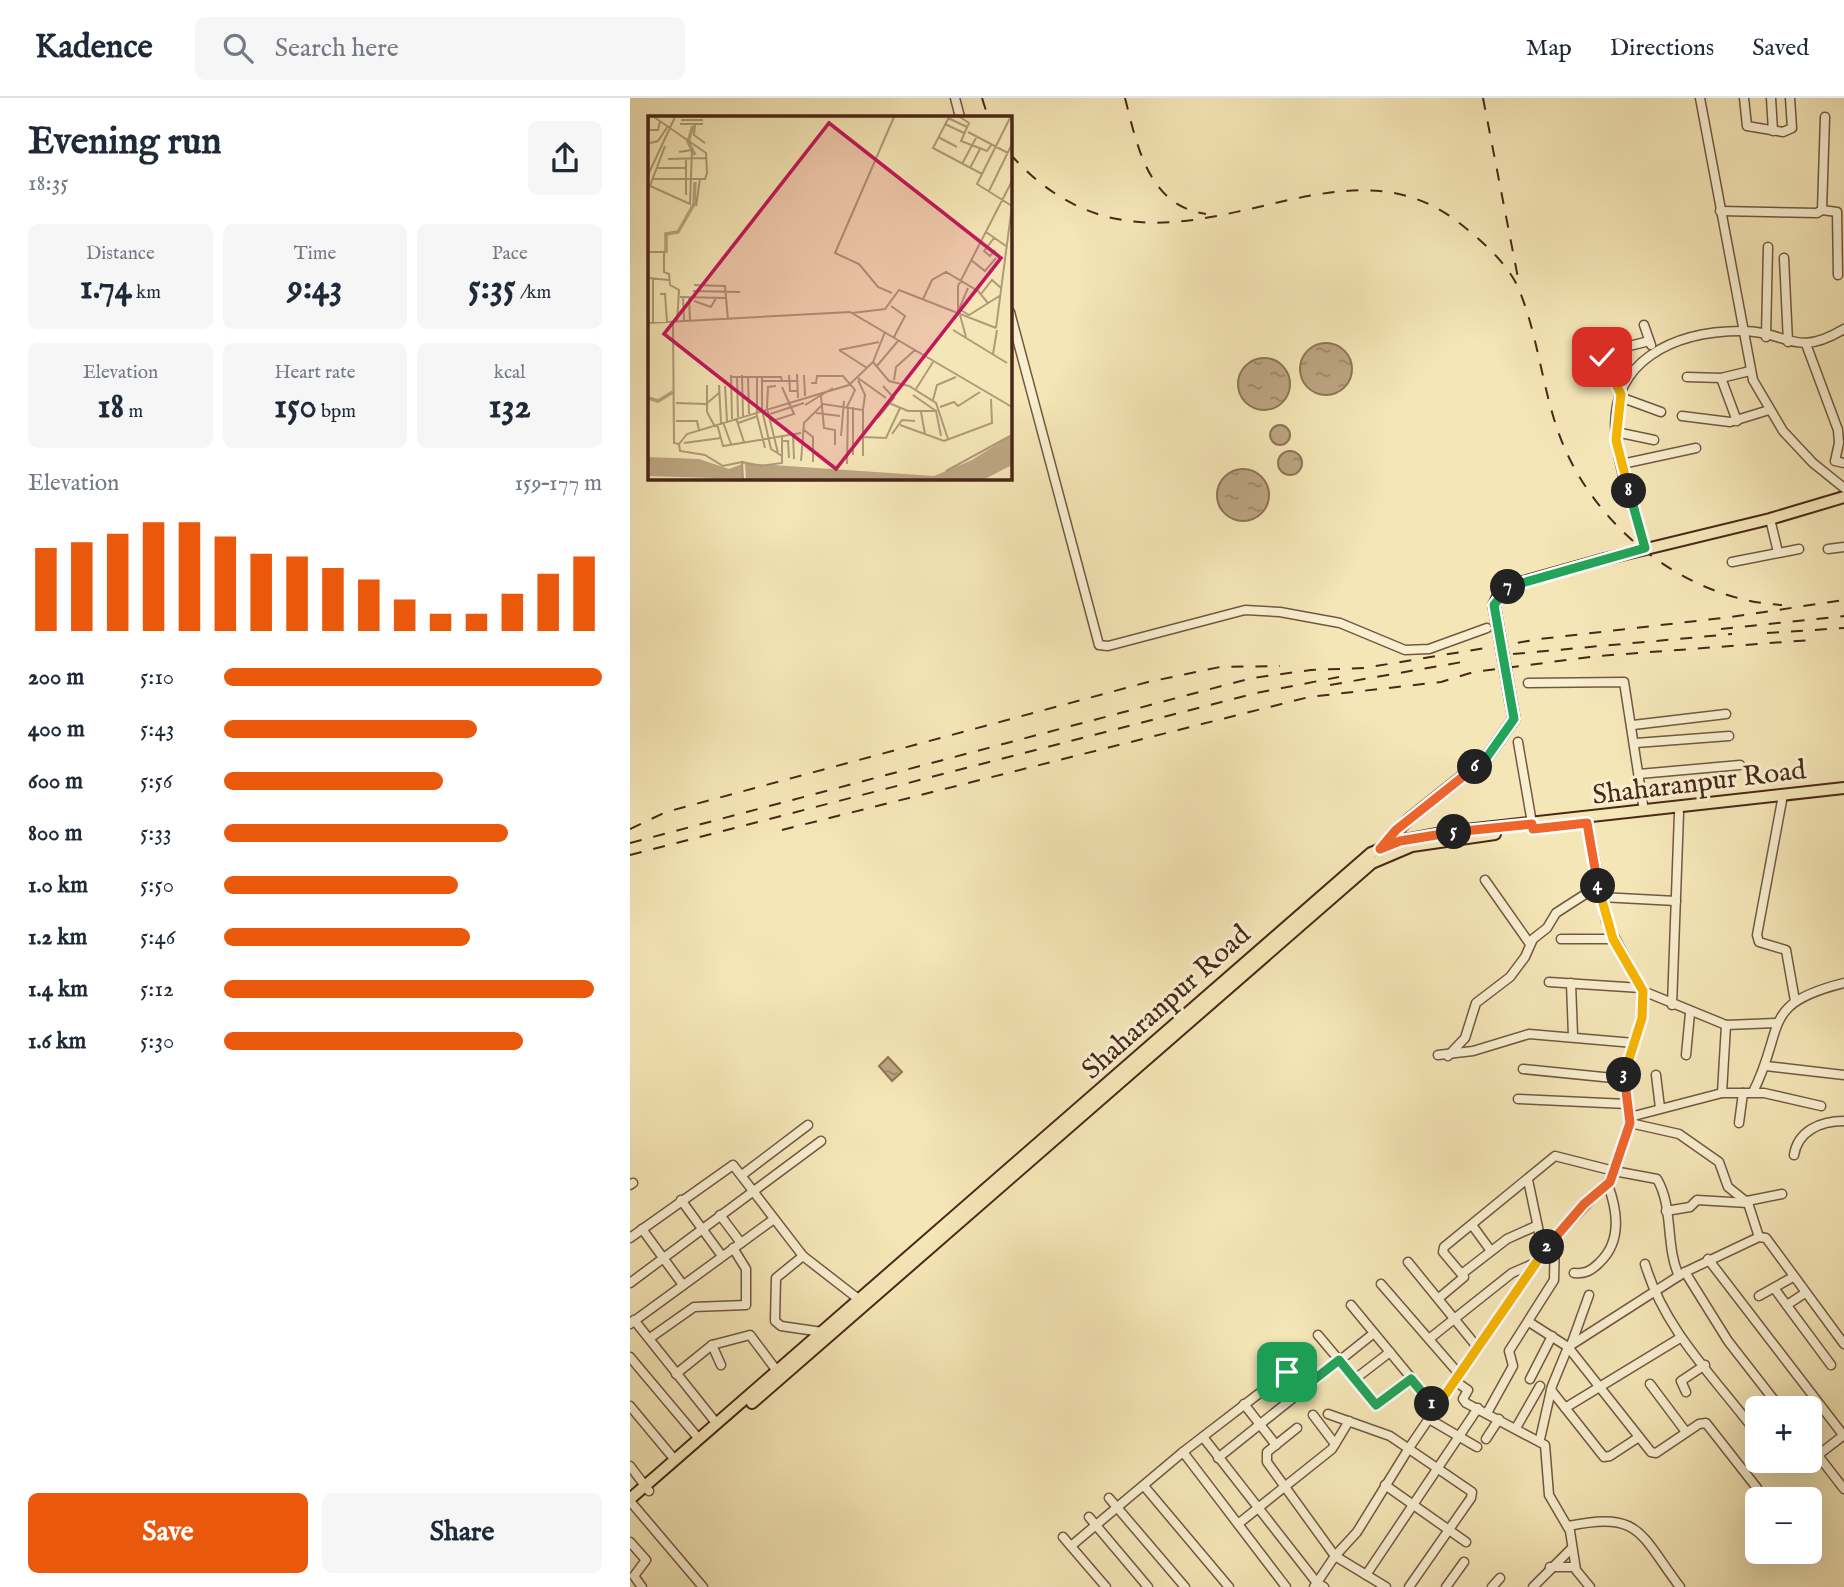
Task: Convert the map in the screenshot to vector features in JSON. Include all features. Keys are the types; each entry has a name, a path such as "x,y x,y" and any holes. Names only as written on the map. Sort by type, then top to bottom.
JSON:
{"main road":[{"path":"1380,854 1408,820 1487,757 1514,719 1494,605 1499,595 1509,586 1645,548 1770,519 1844,497"},
{"name":"Shaharanpur Road","path":"631,1503 862,1302 1053,1144 1380,854 1532,826 1679,813 1844,788"},
{"name":"Shaharanpur Road","path":"1587,820 1644,811 1844,795"},
{"name":"Shaharanpur Road","path":"647,1489 698,1439 822,1332 862,1302"}],"street":[{"path":"956,98 960,116"},
{"path":"1699,98 1750,371 1769,411 1800,450 1844,488"},
{"path":"1744,98 1746,124 1783,132 1792,128 1790,98"},
{"path":"1771,98 1773,131"},
{"path":"1822,210 1825,117"},
{"path":"1720,211 1837,212 1841,230 1838,275"},
{"path":"1766,337 1768,247"},
{"path":"1784,257 1788,342"},
{"path":"1012,319 1099,645 1108,646 1245,610 1280,612 1340,623 1405,650 1429,649 1488,628"},
{"path":"1644,325 1653,351"},
{"path":"1645,548 1616,432 1620,395 1630,376 1653,351 1681,339 1744,331 1806,344 1825,340 1844,329"},
{"path":"1649,341 1602,353 1620,395 1661,412"},
{"path":"1806,344 1838,430 1839,443 1835,461 1844,463"},
{"path":"1687,377 1721,378 1750,371"},
{"path":"1721,378 1737,421"},
{"path":"1682,416 1737,421 1769,411"},
{"path":"1616,432 1654,440"},
{"path":"1622,464 1696,449"},
{"path":"1770,519 1778,552"},
{"path":"1828,549 1844,547"},
{"path":"1732,562 1799,549"},
{"path":"1528,683 1622,681 1626,685 1644,811"},
{"path":"1633,724 1726,714"},
{"path":"1636,744 1728,736"},
{"path":"1518,742 1532,826"},
{"path":"1640,774 1740,765"},
{"path":"1782,798 1757,935 1759,942 1786,950 1795,1001"},
{"path":"1672,1005 1679,813"},
{"path":"1203,1437 1318,1586 1335,1556 1357,1532 1409,1448 1543,1251 1584,1204 1608,1185 1630,1120 1623,1079 1642,1018 1642,990 1613,939 1598,886 1587,820"},
{"path":"1485,880 1530,944"},
{"path":"1448,1056 1465,1038 1476,1003 1510,977 1525,957 1530,944 1556,913 1598,886"},
{"path":"1601,897 1676,901"},
{"path":"1561,939 1613,939"},
{"path":"1549,982 1642,990 1690,1013 1726,1025 1776,1023"},
{"path":"1571,983 1573,1036"},
{"path":"1753,1092 1766,1066 1781,1013 1795,1001 1844,983"},
{"path":"1686,1055 1690,1013"},
{"path":"1722,1093 1726,1025"},
{"path":"1438,1055 1448,1056 1523,1034 1634,1043"},
{"path":"1766,1066 1844,1075"},
{"path":"1523,1069 1623,1079"},
{"path":"1656,1075 1660,1108"},
{"path":"1630,1120 1660,1108 1722,1093 1753,1092 1821,1106"},
{"path":"1739,1123 1743,1093"},
{"path":"1518,1099 1627,1104"},
{"path":"1630,1120 1679,1134 1719,1162 1728,1187 1748,1202 1759,1237"},
{"path":"1794,1155 1798,1139 1805,1133 1826,1123 1844,1121"},
{"path":"742,1175 808,1125"},
{"path":"630,1283 821,1141"},
{"path":"1463,1273 1442,1249 1558,1155 1614,1171 1657,1179 1666,1211 1672,1259 1728,1341 1771,1396"},
{"path":"683,1285 663,1258 634,1233 731,1165 742,1175 803,1256 862,1302"},
{"path":"1528,1180 1543,1251"},
{"path":"1574,1273 1588,1272 1611,1249 1617,1221 1608,1185"},
{"path":"1666,1211 1690,1207 1697,1200 1748,1202 1782,1194"},
{"path":"681,1200 722,1256"},
{"path":"650,1338 694,1307 746,1306 746,1266 720,1215"},
{"path":"717,1424 650,1338 632,1322 774,1219"},
{"path":"1472,1225 1491,1251"},
{"path":"1439,1298 1463,1278 1463,1273 1491,1251 1536,1226"},
{"path":"1569,1346 1708,1259 1759,1237 1766,1238 1844,1344"},
{"path":"1487,1413 1513,1366 1508,1351 1554,1280 1555,1238"},
{"path":"803,1256 776,1278 775,1321 781,1326 822,1332"},
{"path":"1708,1259 1844,1435 1822,1452"},
{"path":"1408,1262 1478,1348"},
{"path":"1429,1339 1512,1273 1535,1263"},
{"path":"1644,1264 1653,1292 1680,1338 1745,1418"},
{"path":"1759,1296 1793,1277"},
{"path":"1381,1284 1429,1339 1468,1390 1464,1401 1539,1439 1547,1449 1549,1495 1568,1526 1573,1542 1571,1549 1550,1567 1537,1586"},
{"path":"1774,1288 1831,1365"},
{"path":"1787,1305 1805,1293"},
{"path":"1539,1439 1551,1390 1589,1295"},
{"path":"1351,1305 1436,1408"},
{"path":"1529,1322 1569,1346 1654,1454 1702,1423 1708,1424 1756,1487"},
{"path":"1218,1458 1374,1333"},
{"path":"676,1374 712,1345 750,1335 778,1371"},
{"path":"1318,1335 1378,1405 1411,1379"},
{"path":"1530,1379 1552,1336"},
{"path":"1565,1408 1600,1384 1680,1338"},
{"path":"712,1345 721,1365"},
{"path":"1355,1379 1390,1352"},
{"path":"630,1357 698,1439"},
{"path":"1686,1392 1681,1381 1704,1366"},
{"path":"1071,1546 1183,1452 1289,1371 1306,1386"},
{"path":"1650,1384 1686,1433"},
{"path":"1516,1428 1540,1386"},
{"path":"1551,1390 1604,1457 1610,1456 1639,1437"},
{"path":"1244,1404 1276,1445"},
{"path":"630,1406 675,1460"},
{"path":"1366,1575 1478,1408"},
{"path":"1328,1414 1383,1433 1472,1492 1409,1587"},
{"path":"1313,1415 1335,1444"},
{"path":"1429,1419 1476,1447"},
{"path":"1486,1439 1499,1419"},
{"path":"1238,1524 1335,1444 1349,1421"},
{"path":"1297,1428 1276,1445 1266,1458 1335,1556 1386,1587"},
{"path":"1183,1452 1286,1587"},
{"path":"1822,1460 1844,1489"},
{"path":"630,1466 647,1489"},
{"path":"1385,1485 1465,1542"},
{"path":"1144,1486 1229,1587"},
{"path":"1109,1498 1185,1587"},
{"path":"631,1503 704,1587"},
{"path":"1089,1517 1148,1587"},
{"path":"1568,1526 1608,1519 1632,1526 1680,1587"},
{"path":"1063,1537 1106,1587"},
{"path":"630,1542 646,1560 634,1576 642,1587"},
{"path":"1571,1549 1575,1556 1575,1567 1590,1587"},
{"path":"1446,1587 1464,1562"},
{"path":"1550,1567 1575,1567"},
{"path":"1492,1587 1500,1578"}],"water":[{"path":"1326,343 1336,345 1344,351 1350,359 1350,379 1344,387 1336,393 1326,395 1316,393 1308,387 1302,379 1300,369 1302,359 1308,351 1316,345"},
{"path":"1264,358 1274,360 1282,366 1288,374 1288,394 1282,402 1274,408 1264,410 1254,408 1246,402 1240,394 1238,384 1240,374 1246,366 1254,360"},
{"path":"1280,425 1287,428 1290,435 1287,442 1280,445 1273,442 1270,435 1273,428"},
{"path":"1290,451 1299,454 1302,463 1299,472 1290,475 1281,472 1278,463 1281,454"},
{"path":"1243,469 1253,471 1261,477 1267,485 1267,505 1261,513 1253,519 1243,521 1233,519 1225,513 1219,505 1217,495 1219,485 1225,477 1233,471"},
{"path":"888,1057 902,1072 892,1081 879,1066"}],"railway":[{"path":"982,98 988,116"},
{"path":"1125,98 1141,153 1158,186 1186,209 1206,214"},
{"path":"1483,98 1519,283"},
{"path":"1012,156 1067,201 1124,220 1182,221 1296,198 1352,191 1406,196 1458,222 1493,253 1515,282 1527,311 1546,391 1565,449 1581,480 1601,508 1625,534 1682,576 1747,600 1782,605"},
{"path":"630,843 1252,678 1311,670 1364,668 1540,639 1731,617 1844,600"},
{"path":"1721,629 1844,616"},
{"path":"1767,633 1844,628"},
{"path":"1513,654 1732,634"},
{"path":"782,830 1309,697 1441,682 1474,672 1598,656 1811,640"},
{"path":"1330,685 1468,661"},
{"path":"630,829 666,812 1148,682 1220,667 1280,666"},
{"path":"630,855 1256,693 1339,677"}],"route":[{"path":"1287,1372 1293,1371 1306,1386 1339,1360 1376,1405 1381,1404 1411,1379 1436,1408 1543,1251 1584,1204 1608,1185 1627,1135 1630,1120 1623,1079 1642,1018 1643,991 1613,939 1606,921 1587,823 1533,829 1532,824 1448,832 1400,841 1380,849 1396,830 1487,757 1514,719 1494,605 1499,595 1509,586 1645,548 1616,440 1621,394 1602,357"}]}
